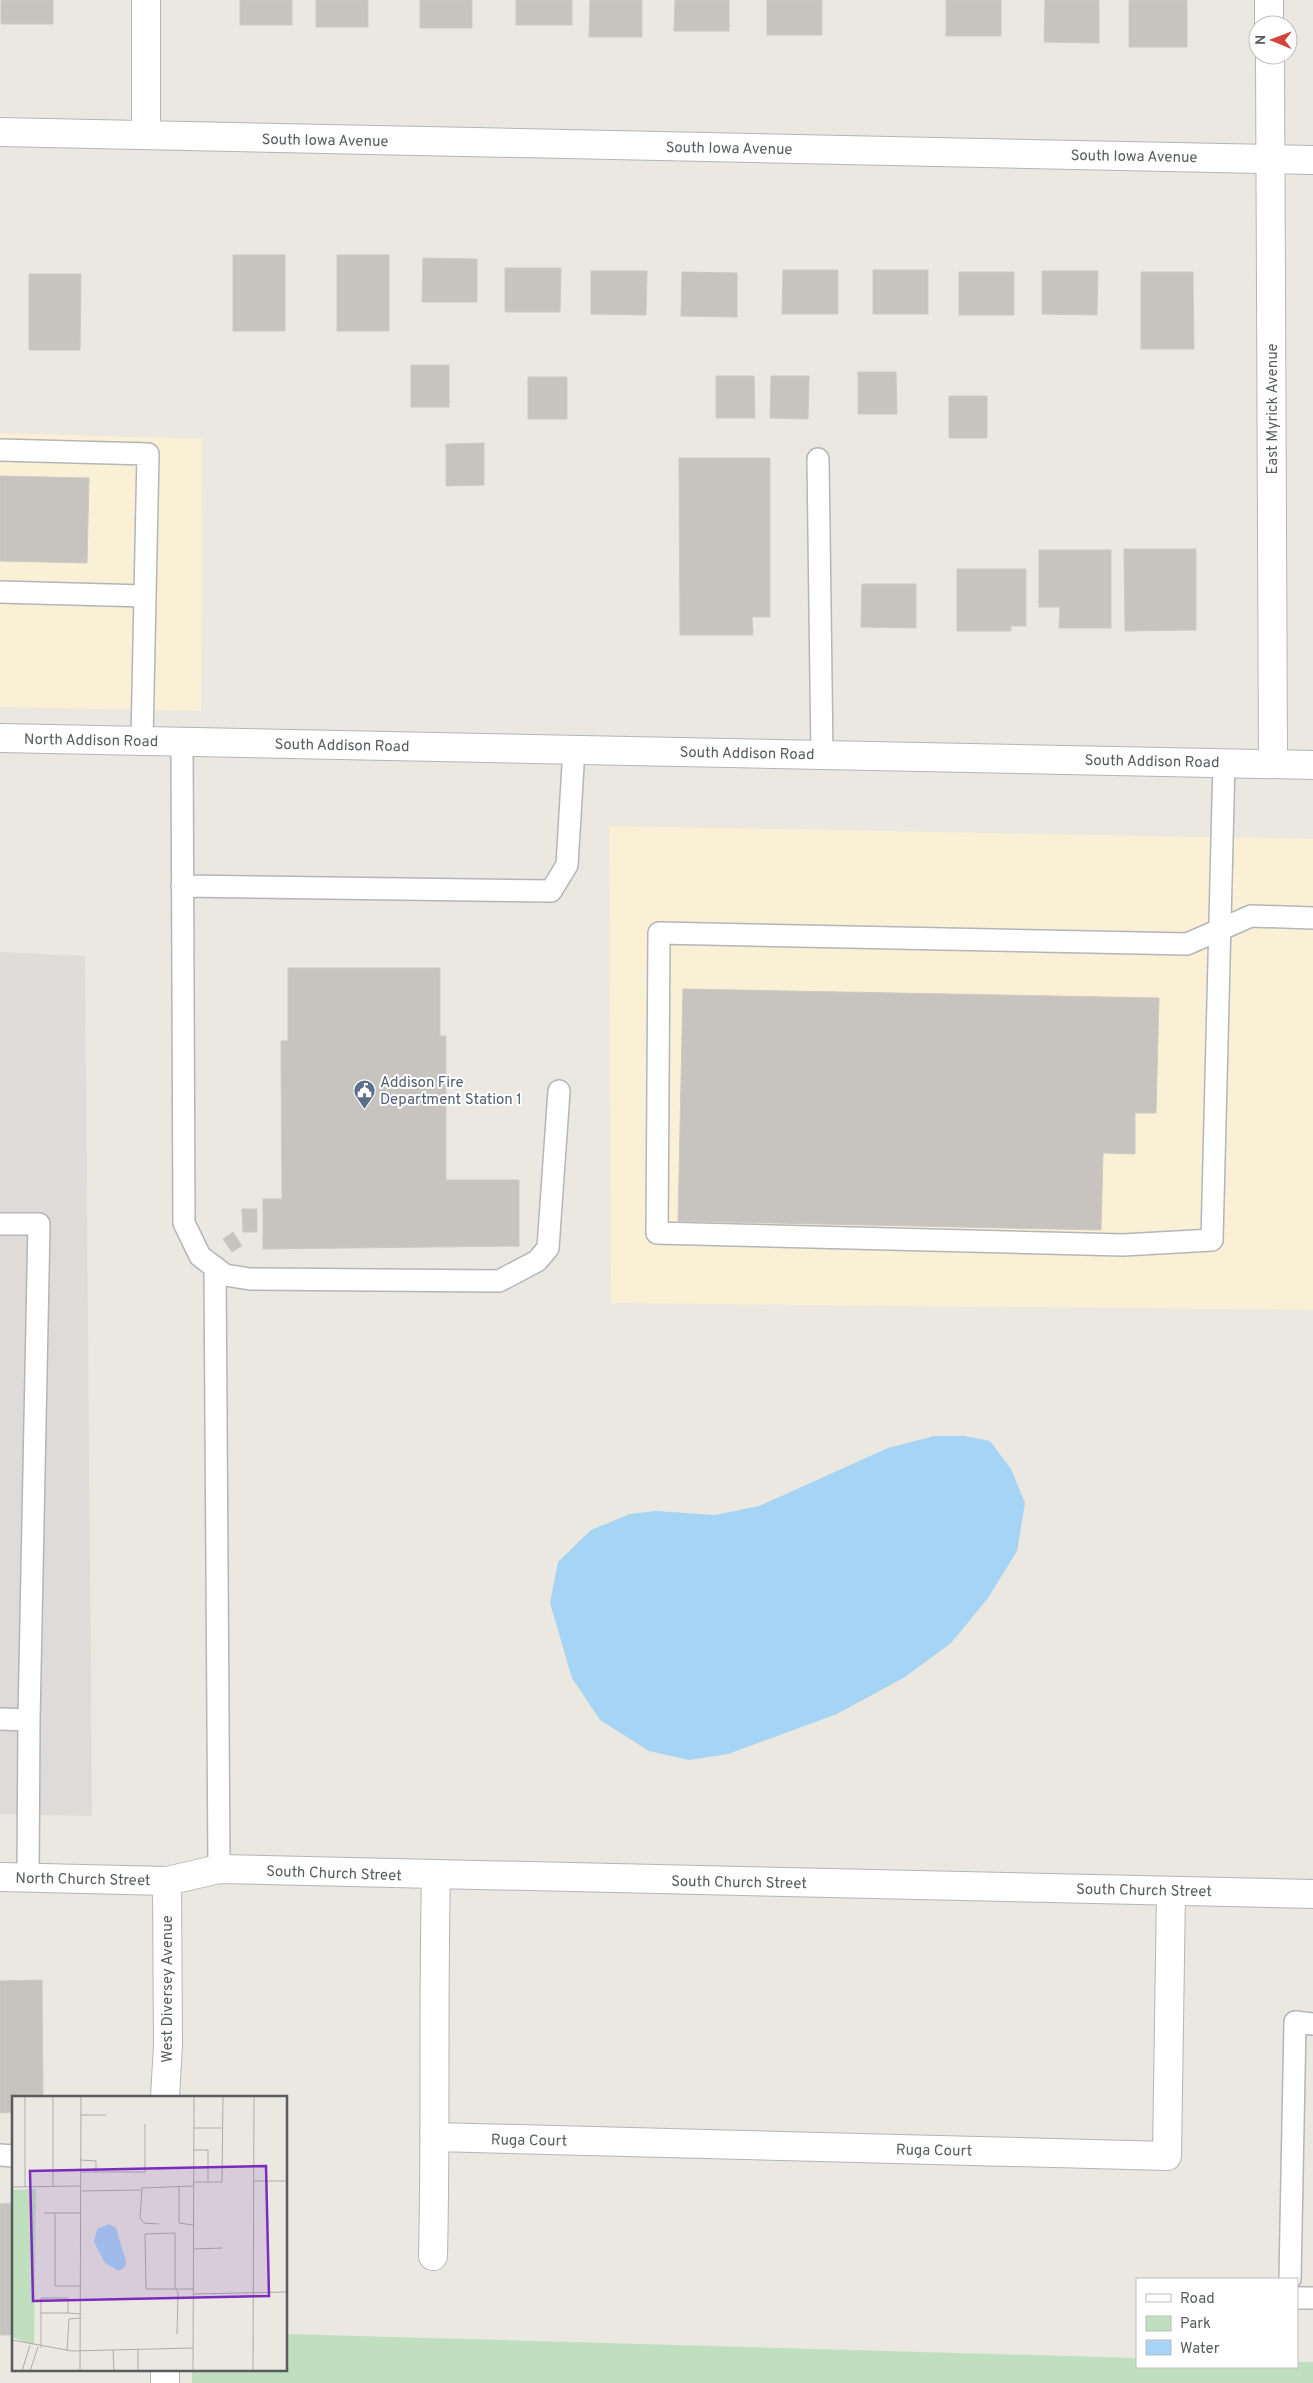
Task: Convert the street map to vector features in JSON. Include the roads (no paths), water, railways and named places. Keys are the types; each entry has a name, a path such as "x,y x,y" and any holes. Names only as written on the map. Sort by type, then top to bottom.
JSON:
{"street":[{"path":"146,0 146,135"},
{"path":"1269,0 1269,15"},
{"name":"East Myrick Avenue","path":"1270,65 1273,764"},
{"name":"South Iowa Avenue","path":"0,132 1313,160"},
{"name":"North Addison Road","path":"0,738 182,742"},
{"name":"South Addison Road","path":"182,742 1313,765"},
{"name":"South Church Street","path":"167,1881 219,1869 436,1876 1313,1894"},
{"path":"433,2256 436,2137 434,1962 436,1876"},
{"name":"North Church Street","path":"0,1877 167,1881"},
{"name":"West Diversey Avenue","path":"165,2096 168,2045 167,1881"},
{"name":"Ruga Court","path":"436,2137 1167,2156 1171,1891"},
{"path":"165,2370 165,2383"}],"lane":[{"path":"0,450 148,454 142,740"},
{"path":"818,459 822,755"},
{"path":"0,592 145,596"},
{"path":"182,742 184,1223 200,1256 225,1275 250,1279 499,1281 537,1261 548,1248 558,1091"},
{"path":"182,886 551,891 567,865 574,749"},
{"path":"1224,762 1221,929 1212,1240 1123,1244 657,1233 659,933 1186,944 1221,929 1251,916 1313,918"},
{"path":"0,1224 39,1224 29,1720 28,1878"},
{"path":"215,1267 219,1869"},
{"path":"0,1719 29,1720"},
{"path":"1290,2278 1295,2022 1313,2024"},
{"path":"1298,2298 1313,2298"}],"water":[{"path":"934,1436 964,1436 990,1441 1011,1469 1025,1503 1017,1551 988,1598 951,1643 905,1677 837,1714 728,1754 689,1760 649,1751 600,1720 572,1678 550,1603 558,1562 591,1530 630,1514 656,1511 715,1515 759,1506 888,1448"}],"place":[{"name":"Addison Fire Department Station 1","path":"364,1110"}]}
